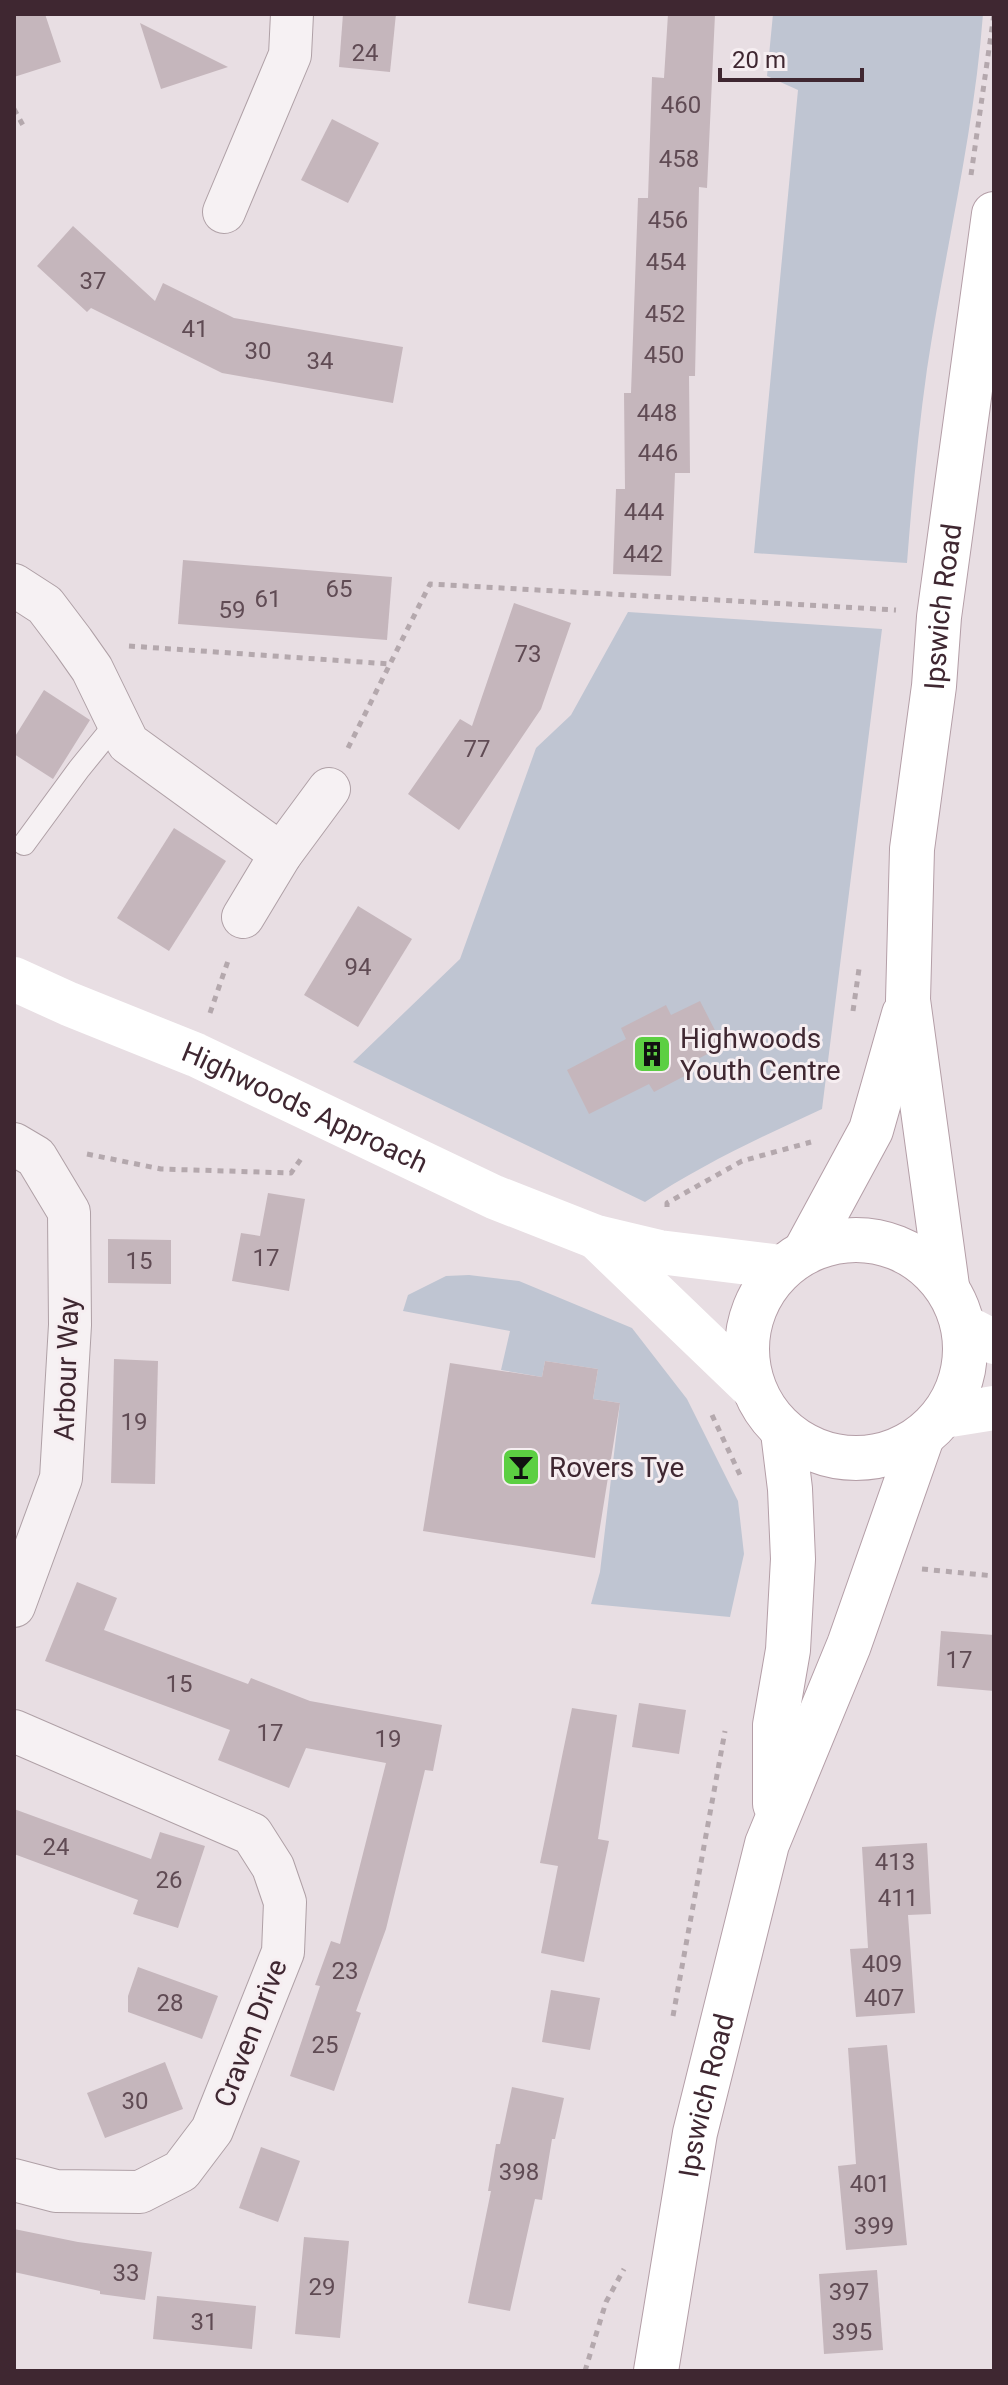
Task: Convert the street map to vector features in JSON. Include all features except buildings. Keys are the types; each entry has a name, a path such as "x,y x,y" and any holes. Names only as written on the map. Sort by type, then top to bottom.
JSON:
{"main road":[{"name":"Ipswich Road","path":"947,1286 908,1000 912,849 934,686 939,617 994,214"},
{"name":"Highwoods Approach","path":"14,979 196,1055 494,1197 596,1237 659,1252 794,1259"},
{"name":"Ipswich Road","path":"794,1259 871,1130 908,1000"},
{"name":"Highwoods Approach","path":"596,1237 753,1388"},
{"path":"933,1426 964,1373 979,1335 947,1286 911,1253 866,1239 843,1239 794,1259 758,1299 746,1342 753,1388 783,1432 831,1456 880,1457 933,1426 994,1408"},
{"name":"Ipswich Road","path":"656,2371 695,2133 767,1844 849,1645 933,1426"},
{"name":"Ipswich Road","path":"775,1823 775,1725 788,1650 793,1559 790,1489 783,1432"}],"street":[{"path":"224,212 290,55 292,14"},
{"path":"14,585 45,605 73,642 92,669 128,743 281,854"},
{"path":"243,917 281,854 329,789"},
{"name":"Arbour Way","path":"14,1606 61,1478 70,1325 69,1212 25,1150"},
{"name":"Craven Drive","path":"14,1731 252,1834 273,1867 285,1902 283,1952 212,2130 181,2171 140,2192 56,2191 14,2180"}],"lane":[{"path":"24,844 118,721"}],"path":[{"path":"14,109 25,129 14,127"},
{"path":"329,789 430,584 910,610 939,617"},
{"path":"73,642 390,664"},
{"path":"196,1055 243,917"},
{"path":"25,1150 73,1151 161,1169 291,1173 311,1145"},
{"path":"878,1564 994,1576"}],"shaded area":[{"path":"773,14 983,14 966,148 927,369 907,563 754,553 798,90 767,76"},
{"path":"628,612 882,629 822,1109 710,1164 645,1202 353,1062 460,959 536,748 571,715"},
{"path":"469,1275 519,1281 632,1328 687,1399 738,1501 744,1554 730,1617 591,1604 600,1572 620,1403 593,1399 598,1369 545,1361 542,1377 501,1370 510,1331 403,1311 408,1295 446,1276"}],"place":[{"name":"Highwoods Youth Centre","path":"652,1054"},
{"name":"Rovers Tye","path":"521,1467"}]}
